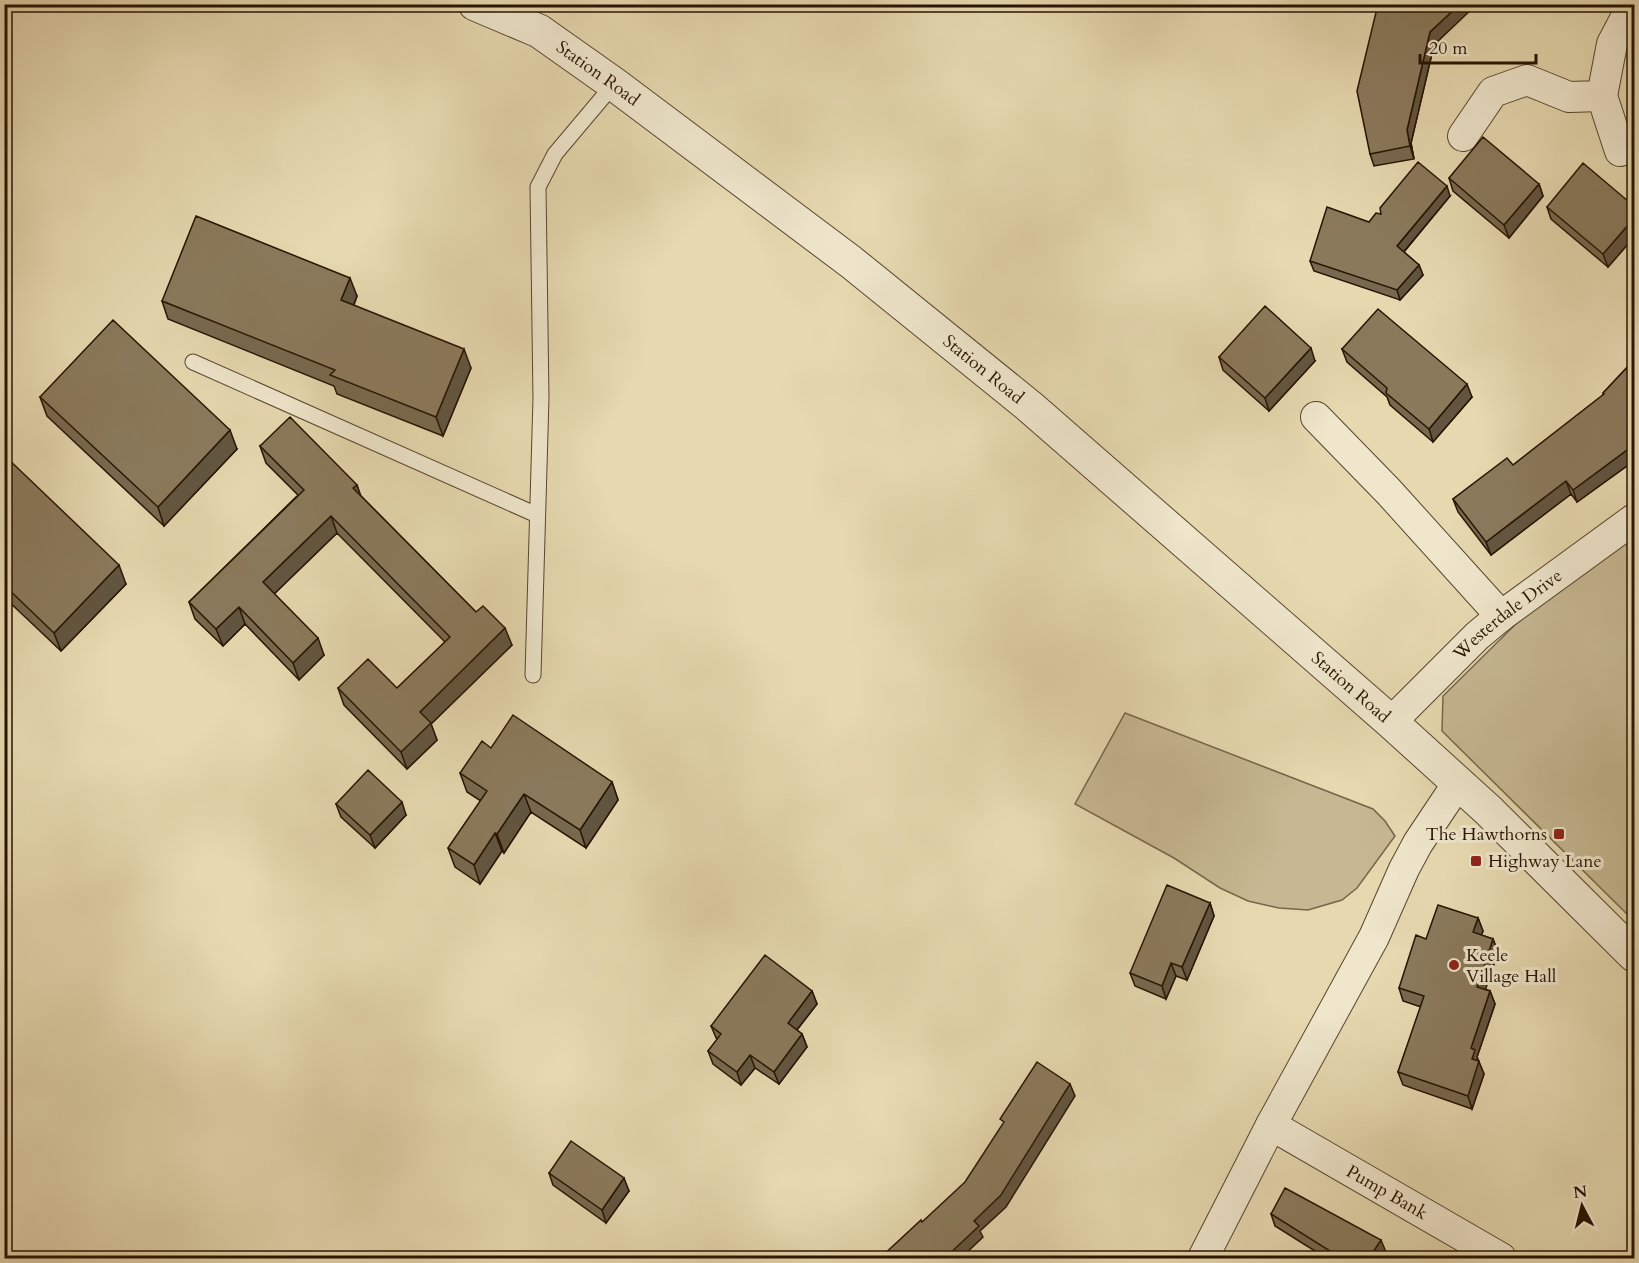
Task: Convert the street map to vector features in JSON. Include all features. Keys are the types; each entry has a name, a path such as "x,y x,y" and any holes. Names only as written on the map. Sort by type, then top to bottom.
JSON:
{"street":[{"name":"Station Road","path":"475,4 539,31 614,84 852,262 1029,406 1391,722 1488,810 1635,956"},
{"path":"1620,151 1602,96 1612,44 1632,4"},
{"path":"1462,136 1493,92 1527,80 1569,97 1602,96"},
{"path":"1316,417 1389,492 1501,616"},
{"name":"Westerdale Drive","path":"1391,722 1477,636 1501,616 1635,519"},
{"path":"1203,1258 1271,1125 1374,937 1404,869 1418,843 1458,783"},
{"name":"Pump Bank","path":"1271,1125 1501,1258"}],"lane":[{"path":"533,675 541,398 538,187 555,154 614,84"},
{"path":"193,362 537,515"}],"shaded area":[{"path":"1634,64 1634,125 1629,76"},
{"path":"1634,538 1634,921 1442,731 1443,696 1528,612"},
{"path":"1125,713 1373,809 1395,836 1357,888 1342,900 1308,910 1279,908 1248,901 1220,888 1174,858 1075,804"}],"building":[{"path":"1378,4 1460,4 1430,32 1407,130 1410,146 1370,154 1357,91"},
{"path":"1483,137 1539,184 1504,225 1449,178"},
{"path":"1418,162 1447,186 1397,246 1419,265 1397,290 1310,261 1327,207 1369,222 1376,213 1381,214 1380,208"},
{"path":"1583,163 1635,207 1635,217 1603,254 1547,207"},
{"path":"196,216 350,278 341,300 464,349 436,417 330,375 335,370 162,301"},
{"path":"1265,306 1311,348 1265,398 1219,357"},
{"path":"1378,309 1467,384 1429,429 1386,393 1387,388 1342,349"},
{"path":"113,320 230,430 158,507 40,397"},
{"path":"1635,359 1635,444 1573,490 1566,481 1486,542 1453,499 1507,458 1513,465 1604,394"},
{"path":"290,417 357,485 353,488 476,612 483,606 505,628 420,712 431,723 401,752 338,688 368,659 397,688 450,637 331,516 263,582 318,638 293,663 239,607 216,629 189,602 304,490 260,446"},
{"path":"4,455 119,565 54,633 4,585"},
{"path":"513,715 612,782 580,830 524,794 474,865 448,848 487,791 460,773 482,741 491,748"},
{"path":"368,770 402,802 370,835 336,804"},
{"path":"1167,885 1210,903 1182,967 1171,963 1162,986 1130,973"},
{"path":"1438,905 1478,918 1473,932 1493,939 1477,987 1490,991 1471,1048 1475,1050 1472,1059 1479,1061 1468,1096 1398,1072 1424,996 1399,988 1416,935 1426,939"},
{"path":"765,955 812,991 788,1023 802,1034 774,1072 750,1055 737,1072 708,1051 721,1034 711,1026"},
{"path":"1037,1062 1070,1084 1001,1195 974,1221 979,1226 945,1258 880,1258 965,1182 1004,1122 1000,1119"},
{"path":"571,1141 624,1178 602,1210 549,1173"},
{"path":"1285,1188 1381,1240 1369,1258 1341,1258 1271,1214"}],"place":[{"name":"The Hawthorns","path":"1559,834"},
{"name":"Highway Lane","path":"1476,861"},
{"name":"Keele Village Hall","path":"1454,965"}]}
